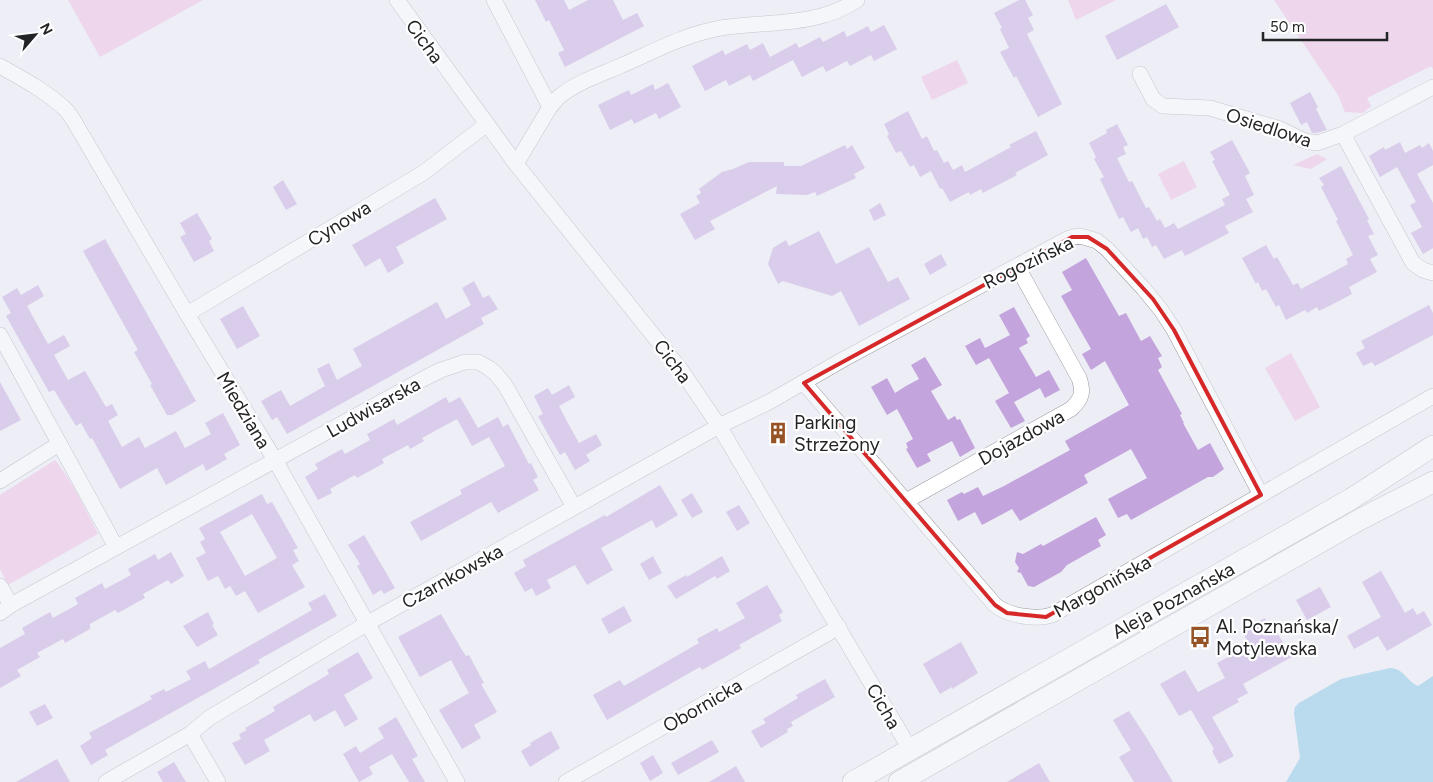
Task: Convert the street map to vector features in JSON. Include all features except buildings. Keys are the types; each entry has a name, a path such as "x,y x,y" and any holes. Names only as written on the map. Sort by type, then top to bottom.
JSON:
{"main road":[{"name":"Aleja Poznańska","path":"853,782 1351,499 1433,446"},
{"name":"Aleja Poznańska","path":"898,782 924,776 1359,520 1433,482"},
{"path":"910,749 924,776"}],"street":[{"name":"Cicha","path":"397,0 516,164 681,370 719,426 910,749"},
{"path":"494,0 550,107"},
{"path":"516,164 550,107 560,96 572,88 695,34 727,27 804,20 829,13 857,0"},
{"name":"Miedziana","path":"0,66 42,91 67,112 124,203 187,314 274,460 457,782"},
{"name":"Osiedlowa","path":"1140,74 1153,99 1163,106 1210,108 1280,129 1311,143 1322,143 1343,134 1433,87"},
{"name":"Cynowa","path":"187,314 423,173 487,124"},
{"path":"1343,134 1413,263 1423,270 1433,273"},
{"name":"Rogozińska","path":"719,426 804,383 1066,239 1077,236 1097,241 1107,249 1153,300 1174,330 1261,495"},
{"name":"Dojazdowa","path":"906,500 1071,409 1082,395 1079,378 1016,266"},
{"path":"0,335 116,547"},
{"name":"Ludwisarska","path":"0,586 5,609 441,370 465,362 478,362 489,368 505,385 574,508"},
{"name":"Margonińska","path":"804,383 995,605 1007,613 1046,617 1433,396"},
{"name":"Czarnkowska","path":"106,782 190,734 209,718 368,623 719,426"},
{"path":"0,481 59,444"},
{"name":"Obornicka","path":"566,782 838,627"},
{"path":"190,734 218,782"}],"highlighted area":[{"path":"1072,237 1088,237 1107,249 1153,299 1174,330 1261,495 1046,617 1007,613 995,605 804,383"}],"shaded area":[{"path":"68,0 203,0 100,57"},
{"path":"1068,0 1116,0 1076,20"},
{"path":"1274,0 1433,0 1433,69 1431,66 1367,98 1371,106 1363,113 1345,112 1338,95"},
{"path":"957,60 968,83 932,100 921,77"},
{"path":"1317,154 1327,159 1311,169 1293,165"},
{"path":"1184,161 1197,187 1171,200 1158,174"},
{"path":"1291,353 1320,407 1295,421 1265,368"},
{"path":"55,460 73,486 98,534 8,585 0,569 0,495"}],"water":[{"path":"1390,668 1399,671 1418,686 1433,676 1433,782 1286,782 1300,758 1294,713 1295,707 1341,679"}],"place":[{"name":"Parking Strzeżony","path":"778,433"},
{"name":"Al. Poznańska/ Motylewska","path":"1200,637"}]}
